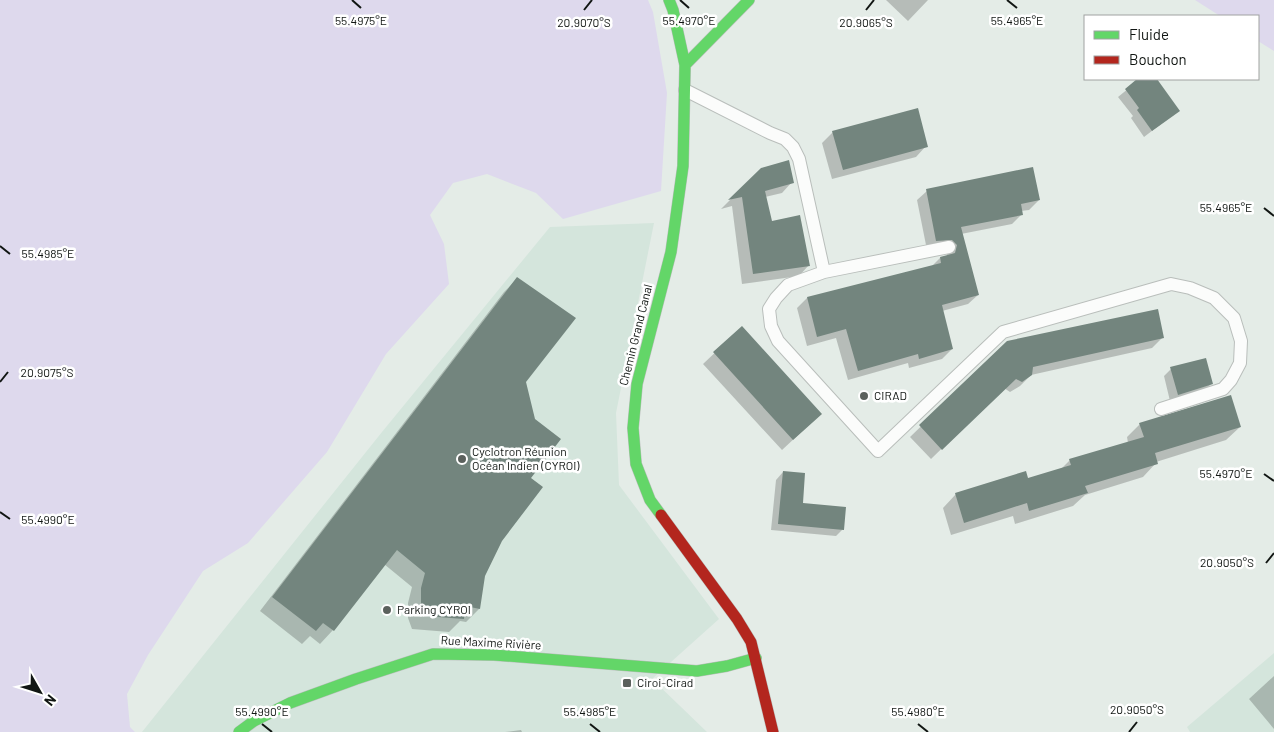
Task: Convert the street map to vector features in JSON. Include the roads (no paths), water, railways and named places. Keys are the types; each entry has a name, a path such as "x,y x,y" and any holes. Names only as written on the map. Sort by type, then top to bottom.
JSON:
{"street":[{"name":"Chemin Grand Canal","path":"669,0 685,65 683,166 671,252 636,384 633,428 636,464 650,500 737,619 751,642 773,732"},
{"path":"685,65 749,0"},
{"name":"Rue Maxime Rivière","path":"239,732 254,721 290,703 433,654 494,655 697,671 727,666 756,658"}],"lane":[{"path":"685,90 785,139 793,146 799,159 824,272"},
{"path":"949,247 824,272 788,285 769,309 771,326 778,341 878,451 1003,332 1171,284 1190,288 1214,298 1234,318 1241,340 1240,363 1231,380 1223,389 1161,409"}],"place":[{"name":"CIRAD","path":"864,396"},
{"name":"Cyclotron Réunion Océan Indien (CYROI)","path":"462,459"},
{"name":"Parking CYROI","path":"387,610"},
{"name":"Ciroi-Cirad","path":"627,683"}]}
